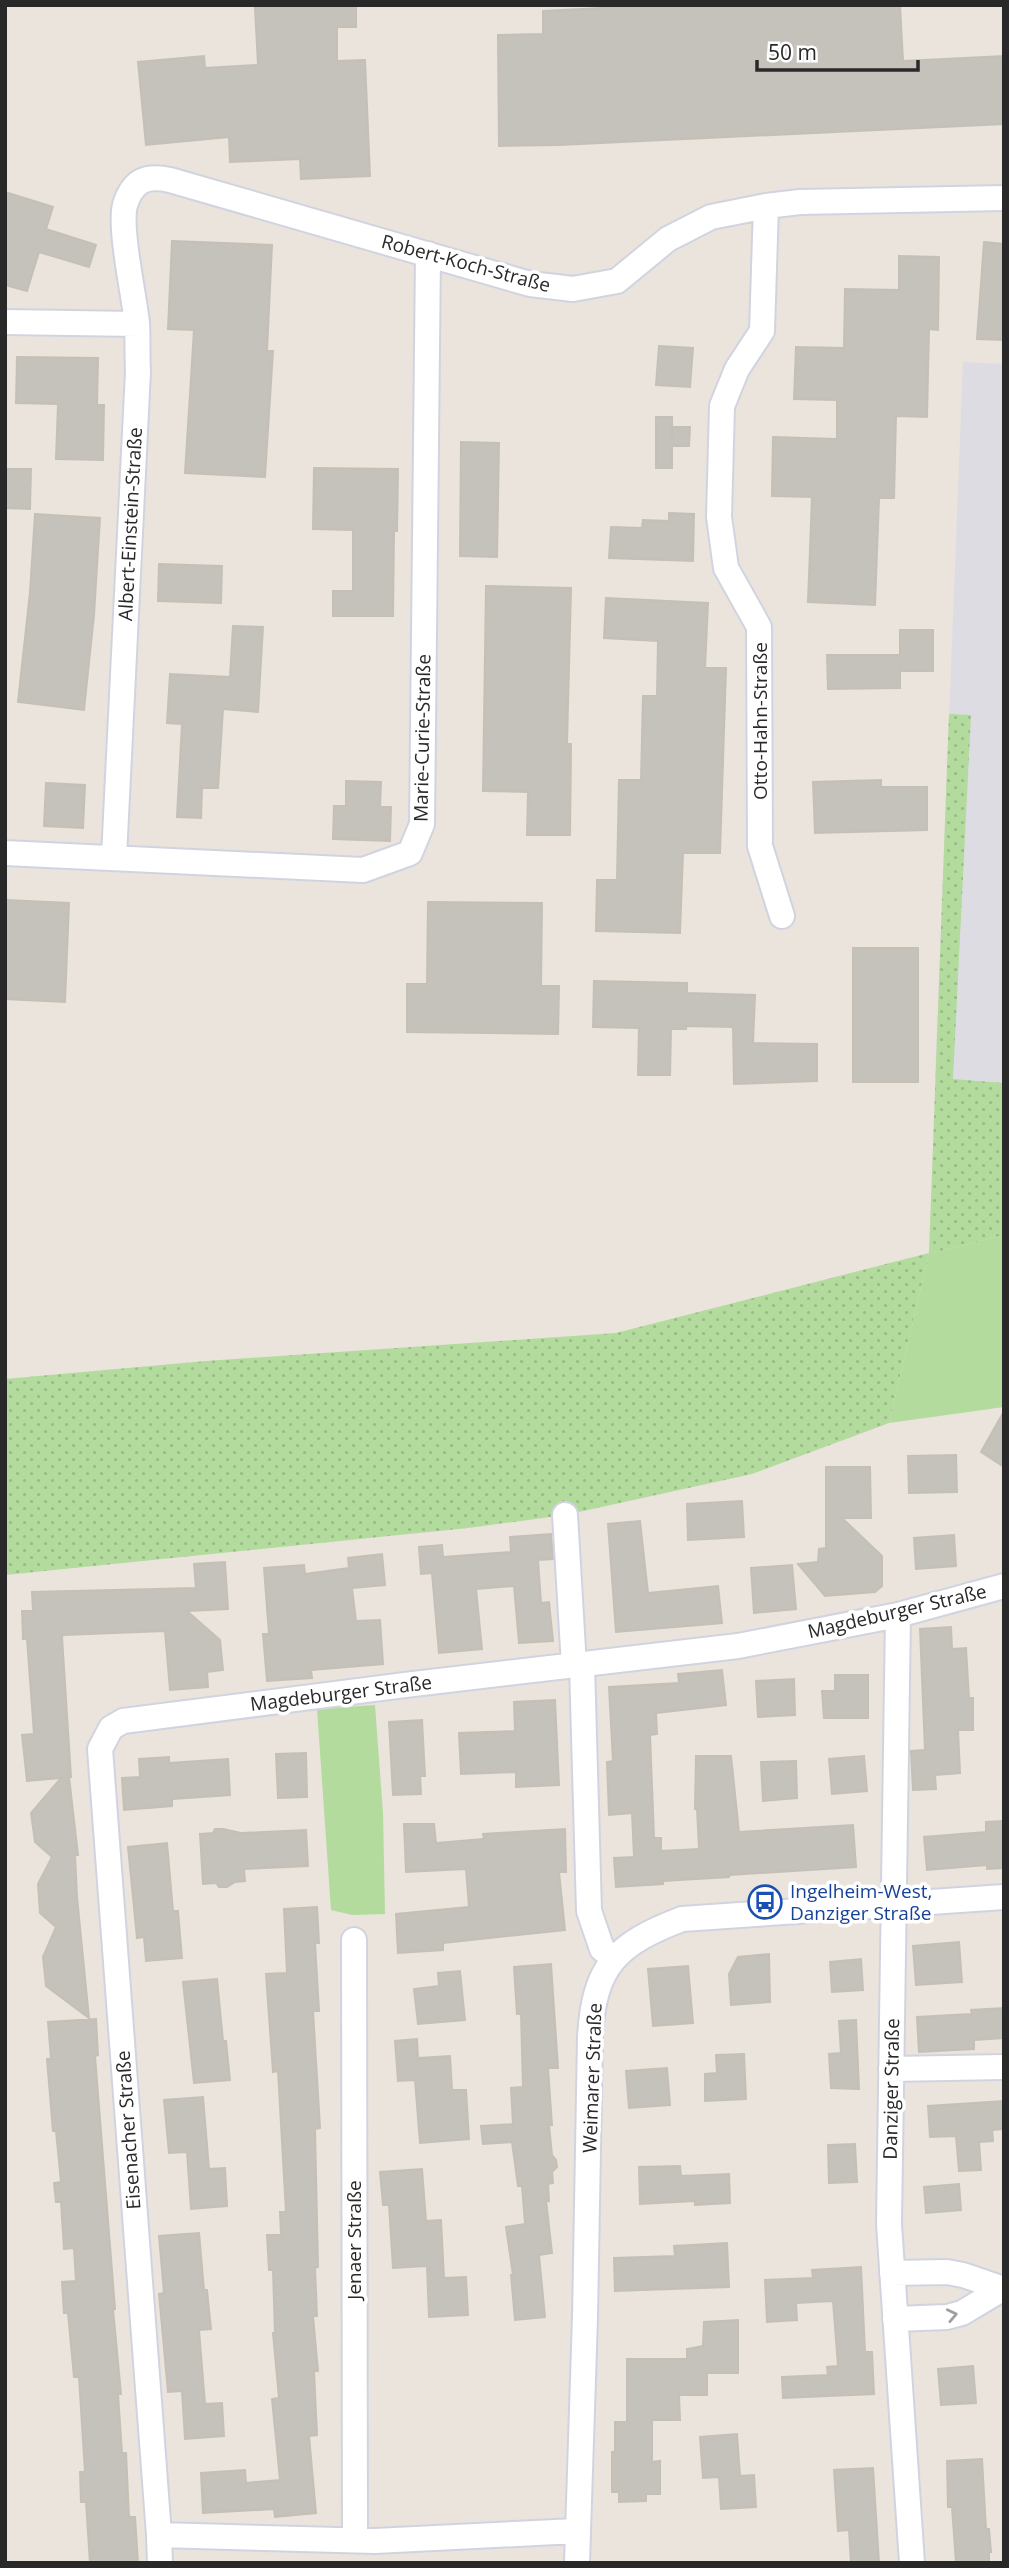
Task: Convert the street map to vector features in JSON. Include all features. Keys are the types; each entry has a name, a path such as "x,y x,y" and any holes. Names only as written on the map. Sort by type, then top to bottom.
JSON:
{"street":[{"name":"Robert-Koch-Straße","path":"131,192 147,177 170,180 530,284 573,289 617,281 668,239 711,217 800,202 1004,198"},
{"name":"Albert-Einstein-Straße","path":"114,857 138,371 137,324 124,226 124,207 131,192"},
{"name":"Otto-Hahn-Straße","path":"766,206 762,331 737,369 722,406 719,517 726,568 760,626 760,846 782,916"},
{"name":"Marie-Curie-Straße","path":"5,853 363,870 410,853 422,824 428,254"},
{"path":"5,322 137,324"},
{"path":"565,1516 578,1665 589,1912 602,1949 613,1958"},
{"name":"Magdeburger Straße","path":"111,1728 123,1721 230,1707 738,1646 898,1615 1004,1586"},
{"name":"Danziger Straße","path":"898,1615 889,2224 912,2563"},
{"name":"Eisenacher Straße","path":"111,1728 100,1749 160,2563"},
{"name":"Weimarer Straße","path":"577,2563 576,2531 586,2318 592,2008 599,1983 613,1958 648,1932 682,1919 1004,1897"},
{"name":"Jenaer Straße","path":"354,1941 355,2540"},
{"path":"891,2068 1004,2067"},
{"path":"892,2273 947,2272 1003,2289"},
{"path":"895,2319 947,2317 962,2313 1003,2289"},
{"path":"159,2535 355,2540 576,2531"}],"shaded area":[{"path":"963,362 1004,364 1004,1235 935,1077"}],"green space":[{"path":"949,714 971,715 953,1079 1004,1083 1004,1235 929,1254 889,1423 752,1474 565,1515 468,1528 5,1575 5,1379 206,1361 616,1333 929,1253"},
{"path":"1004,1235 1004,1407 889,1423 929,1254"},
{"path":"375,1705 383,1813 385,1914 352,1915 331,1910 317,1709"}],"building":[{"path":"356,5 356,27 337,27 337,61 365,60 370,176 301,179 300,159 230,162 229,137 146,145 138,62 204,56 205,68 258,65 255,8"},
{"path":"660,5 900,5 903,61 1004,56 1004,124 499,146 498,35 543,34 543,11"},
{"path":"5,192 53,207 46,229 96,245 89,267 39,252 27,291 5,285"},
{"path":"172,241 272,245 267,351 273,351 265,477 185,473 194,330 168,329"},
{"path":"984,242 1004,244 1004,340 977,339"},
{"path":"899,256 939,257 938,330 929,329 927,417 896,416 894,498 879,498 875,605 808,602 812,497 772,496 773,437 837,439 837,400 794,399 796,347 844,348 845,289 899,290"},
{"path":"659,346 693,348 690,387 656,385"},
{"path":"17,357 98,358 97,405 104,405 103,460 56,459 58,404 16,403"},
{"path":"656,417 672,417 672,427 690,427 689,446 672,446 672,468 656,468"},
{"path":"461,442 499,443 497,557 460,556"},
{"path":"314,468 398,469 393,616 333,616 333,591 353,591 353,530 313,529"},
{"path":"5,469 31,469 30,509 5,508"},
{"path":"669,513 694,514 693,561 609,558 611,527 642,528 643,520 669,521"},
{"path":"35,514 100,518 84,710 18,702"},
{"path":"159,564 222,566 221,603 158,601"},
{"path":"486,586 571,588 567,744 571,744 570,835 527,835 528,792 483,791"},
{"path":"606,598 708,603 705,668 726,668 720,853 683,853 680,933 596,931 597,880 617,880 619,780 641,780 643,696 657,696 658,641 604,638"},
{"path":"233,626 263,627 258,712 223,709 218,788 202,788 201,818 177,817 182,724 167,723 170,674 230,677"},
{"path":"900,630 933,630 933,671 900,671 900,688 828,689 827,655 900,655"},
{"path":"881,780 881,787 927,787 927,830 815,833 813,782"},
{"path":"346,781 381,782 380,807 391,807 390,841 333,839 334,806 346,806"},
{"path":"46,783 85,785 83,828 44,826"},
{"path":"6,900 69,903 65,1002 5,999"},
{"path":"428,902 542,903 541,986 559,986 558,1034 407,1032 407,984 427,984"},
{"path":"853,948 918,948 918,1082 853,1082"},
{"path":"594,981 687,983 687,993 755,995 753,1043 817,1044 817,1081 734,1084 733,1027 686,1026 686,1029 671,1029 670,1075 638,1075 639,1028 593,1027"},
{"path":"1004,1411 1004,1467 981,1452"},
{"path":"956,1455 957,1492 909,1493 908,1456"},
{"path":"826,1467 870,1467 871,1518 842,1518 882,1556 882,1586 875,1592 825,1596 798,1564 818,1562 819,1549 826,1548"},
{"path":"742,1501 744,1537 688,1540 687,1504"},
{"path":"640,1521 648,1593 718,1586 722,1623 616,1632 608,1524"},
{"path":"551,1534 553,1559 538,1560 541,1603 549,1602 553,1641 519,1643 514,1586 476,1589 482,1649 439,1653 432,1573 421,1574 419,1547 442,1545 443,1557 511,1552 510,1537"},
{"path":"954,1535 956,1566 916,1569 914,1538"},
{"path":"382,1554 385,1585 352,1588 356,1621 380,1620 383,1664 311,1670 312,1678 267,1681 263,1634 269,1634 264,1568 304,1565 305,1574 349,1568 348,1558"},
{"path":"225,1562 228,1609 187,1611 220,1640 223,1670 207,1672 208,1687 170,1690 165,1631 62,1637 69,1777 78,1855 75,1855 77,1897 89,2018 46,1986 43,1957 56,1927 40,1913 38,1884 52,1857 35,1842 31,1813 61,1778 27,1781 22,1735 34,1734 27,1639 23,1639 22,1611 33,1611 32,1592 196,1588 194,1564"},
{"path":"792,1565 796,1609 754,1613 751,1568"},
{"path":"951,1627 952,1649 966,1648 969,1698 973,1698 973,1730 958,1730 960,1773 935,1775 936,1789 913,1790 911,1751 925,1750 920,1629"},
{"path":"722,1670 726,1705 656,1713 657,1734 650,1735 654,1838 661,1838 661,1851 699,1849 695,1809 696,1756 731,1756 739,1832 853,1825 856,1867 729,1875 616,1887 614,1858 634,1857 632,1813 609,1815 607,1762 613,1761 609,1687 679,1683 678,1674"},
{"path":"835,1675 868,1675 868,1718 824,1718 822,1691 835,1691"},
{"path":"794,1679 795,1715 758,1717 756,1681"},
{"path":"555,1700 559,1785 516,1787 516,1772 461,1774 459,1733 515,1731 514,1702"},
{"path":"422,1720 425,1776 420,1776 421,1794 393,1795 389,1722"},
{"path":"306,1753 307,1797 278,1798 276,1754"},
{"path":"864,1756 867,1791 832,1794 829,1759"},
{"path":"169,1757 169,1763 228,1759 230,1795 172,1799 172,1806 124,1810 122,1778 140,1777 139,1759"},
{"path":"796,1761 797,1798 763,1801 761,1762"},
{"path":"1004,1821 1004,1868 987,1869 987,1865 927,1870 924,1837 986,1832 986,1822"},
{"path":"404,1824 434,1824 436,1843 484,1839 483,1834 565,1829 566,1872 559,1872 565,1930 443,1943 443,1950 398,1953 396,1914 469,1907 466,1869 406,1872"},
{"path":"215,1829 241,1833 306,1830 308,1866 244,1869 245,1881 235,1882 227,1887 219,1887 216,1883 203,1884 200,1834 213,1833"},
{"path":"167,1843 173,1911 178,1911 182,1958 146,1961 144,1937 137,1938 128,1847"},
{"path":"317,1907 319,1943 315,1943 319,2011 313,2011 320,2128 315,2129 318,2267 315,2268 317,2316 313,2316 318,2371 314,2371 317,2435 309,2436 316,2513 275,2517 274,2509 203,2513 201,2473 245,2470 246,2483 280,2480 272,2399 279,2398 273,2333 273,2270 269,2270 267,2235 281,2235 280,2212 286,2212 278,2071 273,2072 266,1974 287,1973 284,1909"},
{"path":"959,1942 962,1982 916,1985 913,1946"},
{"path":"769,1954 770,2002 731,2005 729,1974 738,1957"},
{"path":"861,1959 863,1990 832,1992 830,1962"},
{"path":"551,1964 558,2068 548,2068 552,2125 549,2125 552,2155 557,2167 552,2172 553,2183 548,2184 549,2201 546,2200 552,2253 539,2255 545,2317 515,2320 513,2275 506,2227 525,2224 522,2186 518,2186 512,2142 483,2144 481,2126 513,2124 511,2088 523,2087 521,2014 517,2014 514,1967"},
{"path":"688,1966 693,2023 653,2026 648,1969"},
{"path":"460,1971 465,2020 418,2024 414,1989 439,1986 438,1973"},
{"path":"217,1979 230,2080 194,2083 183,1982"},
{"path":"1004,2008 1004,2038 974,2040 974,2049 919,2052 917,2017 972,2014 971,2010"},
{"path":"96,2019 98,2055 95,2056 121,2394 118,2394 122,2453 126,2453 129,2517 135,2517 138,2563 90,2563 86,2502 81,2502 80,2472 85,2472 79,2377 74,2377 68,2313 64,2313 62,2282 76,2281 74,2248 64,2249 61,2202 56,2202 54,2183 61,2182 56,2131 53,2131 47,2059 51,2059 48,2022"},
{"path":"856,2020 859,2089 831,2088 829,2054 841,2053 839,2021"},
{"path":"417,2039 418,2058 450,2056 452,2090 466,2090 469,2139 420,2143 415,2080 398,2081 395,2041"},
{"path":"744,2054 746,2099 705,2101 705,2074 717,2073 716,2055"},
{"path":"667,2068 670,2105 629,2108 626,2071"},
{"path":"203,2097 209,2169 225,2168 227,2206 191,2209 187,2152 169,2153 164,2100"},
{"path":"1004,2101 1004,2129 992,2130 993,2141 979,2142 981,2170 959,2171 956,2136 930,2137 928,2106"},
{"path":"855,2144 857,2182 829,2183 828,2145"},
{"path":"680,2166 681,2176 729,2174 730,2203 695,2205 695,2201 640,2204 639,2167"},
{"path":"422,2169 426,2221 441,2220 444,2278 466,2277 468,2315 429,2317 427,2266 393,2268 389,2205 383,2205 380,2172"},
{"path":"959,2184 961,2210 926,2213 924,2187"},
{"path":"199,2233 204,2290 207,2290 211,2329 199,2330 205,2404 222,2403 224,2436 185,2439 182,2391 168,2392 159,2294 164,2293 159,2236"},
{"path":"727,2243 729,2287 615,2291 614,2258 675,2256 674,2246"},
{"path":"861,2267 865,2352 872,2352 874,2394 783,2398 782,2377 828,2375 827,2367 838,2366 833,2301 796,2303 797,2320 767,2322 765,2280 813,2278 812,2270"},
{"path":"738,2320 738,2373 707,2373 707,2395 679,2395 680,2420 652,2420 652,2462 660,2461 660,2494 646,2494 646,2501 619,2502 619,2492 612,2492 612,2452 615,2452 615,2422 627,2422 627,2359 687,2359 687,2349 703,2346 704,2322"},
{"path":"973,2366 976,2403 941,2405 938,2369"},
{"path":"737,2434 740,2476 754,2475 756,2507 721,2509 719,2477 703,2478 700,2437"},
{"path":"982,2459 986,2529 989,2529 991,2552 989,2563 956,2563 952,2507 948,2507 947,2461"},
{"path":"873,2468 879,2563 851,2563 849,2530 838,2531 834,2470"}],"place":[{"name":"Ingelheim-West, Danziger Straße","path":"765,1902"}]}
